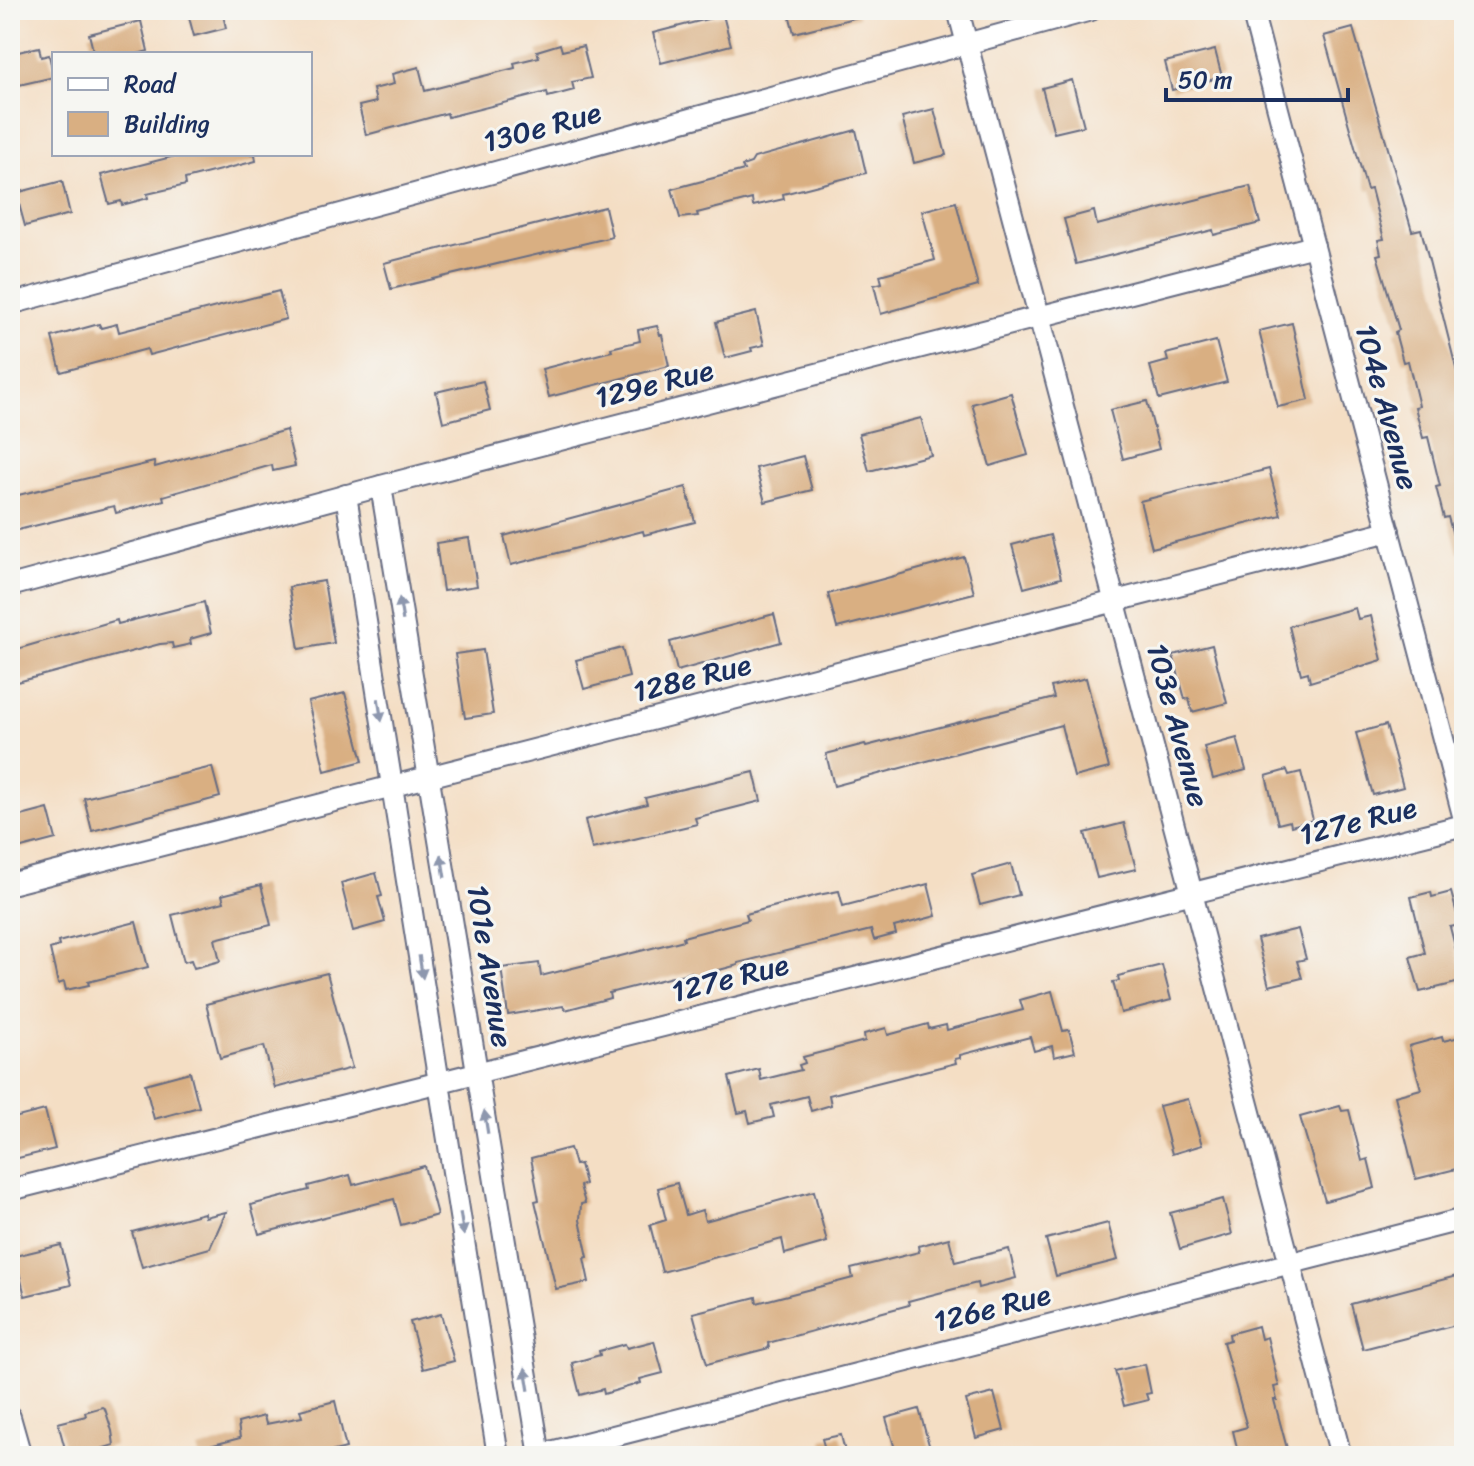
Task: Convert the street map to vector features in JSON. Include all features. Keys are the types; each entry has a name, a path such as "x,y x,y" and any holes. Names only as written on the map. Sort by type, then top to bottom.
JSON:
{"street":[{"name":"103e Avenue","path":"958,10 1341,1456"},
{"name":"130e Rue","path":"10,304 1091,10"},
{"name":"104e Avenue","path":"1252,10 1464,822"},
{"name":"129e Rue","path":"10,586 346,495 1314,246"},
{"name":"101e Avenue","path":"381,486 538,1456"},
{"path":"346,495 498,1456"},
{"name":"128e Rue","path":"10,884 1389,531"},
{"name":"127e Rue","path":"10,1190 1464,822"},
{"name":"126e Rue","path":"538,1456 1464,1219"},
{"path":"10,1417 21,1456"}],"building":[{"path":"187,10 222,10 226,28 194,36"},
{"path":"788,10 857,10 858,17 794,33"},
{"path":"723,15 731,45 661,63 653,33"},
{"path":"141,21 148,51 94,52 89,34"},
{"path":"1353,28 1412,231 1421,229 1459,380 1464,379 1464,552 1458,553 1448,517 1444,518 1428,437 1423,438 1408,361 1403,362 1395,332 1399,330 1377,255 1381,254 1378,240 1384,239 1371,189 1367,190 1324,36"},
{"path":"560,44 562,51 583,46 591,78 572,82 574,90 548,97 547,92 448,117 447,113 366,135 359,106 376,102 373,89 394,84 392,74 419,67 425,91 515,68 514,63 539,57 537,51"},
{"path":"39,47 41,57 49,55 52,77 10,87 10,54"},
{"path":"1215,50 1222,77 1172,90 1165,62"},
{"path":"1072,80 1084,126 1054,133 1042,88"},
{"path":"934,109 946,155 914,163 902,117"},
{"path":"856,130 866,173 783,194 784,199 753,206 752,199 697,213 698,216 680,218 672,189 744,170 742,166 751,163 754,158"},
{"path":"175,156 255,156 256,161 185,179 186,185 147,194 148,198 122,205 121,201 109,204 101,175"},
{"path":"62,181 70,214 25,226 16,193"},
{"path":"1250,186 1260,223 1214,235 1213,230 1076,264 1064,219 1094,211 1097,225"},
{"path":"956,202 978,286 881,314 874,285 882,283 880,275 935,260 922,211"},
{"path":"605,207 612,237 391,289 384,263"},
{"path":"279,291 286,319 149,355 147,349 61,372 52,337 99,324 101,328 117,324 119,332"},
{"path":"756,312 764,345 725,358 716,322"},
{"path":"1292,323 1309,400 1278,407 1259,331"},
{"path":"657,326 669,366 549,397 542,369 640,341 638,330"},
{"path":"1216,341 1227,382 1159,399 1150,366 1168,361 1166,354"},
{"path":"483,381 490,410 443,422 436,392"},
{"path":"1011,393 1028,455 990,466 972,404"},
{"path":"1147,401 1159,449 1123,459 1110,410"},
{"path":"921,418 931,455 869,471 859,434"},
{"path":"286,430 295,466 273,471 272,465 163,496 164,500 116,513 114,506 10,532 10,497 154,462 155,467"},
{"path":"803,456 812,490 765,502 756,468"},
{"path":"1269,469 1281,515 1152,548 1140,501"},
{"path":"686,487 695,522 644,535 643,531 511,565 504,536"},
{"path":"1050,535 1061,578 1024,588 1012,545"},
{"path":"469,538 477,586 443,591 436,543"},
{"path":"964,557 974,593 837,628 828,594"},
{"path":"324,581 334,643 299,649 289,587"},
{"path":"204,602 211,633 190,639 191,644 173,648 172,643 160,644 10,684 10,651 117,620 118,624"},
{"path":"1355,608 1358,619 1371,616 1382,660 1310,682 1308,672 1301,674 1289,626"},
{"path":"774,614 781,642 677,671 670,642"},
{"path":"1212,645 1227,703 1192,712 1189,698 1185,699 1173,655"},
{"path":"622,648 629,677 584,689 576,660"},
{"path":"483,650 493,714 465,718 455,654"},
{"path":"1086,678 1109,768 1074,777 1061,725 834,786 826,754 1054,698 1051,687"},
{"path":"345,693 363,761 325,771 308,702"},
{"path":"1386,725 1403,787 1373,795 1356,733"},
{"path":"1237,738 1246,770 1213,779 1204,747"},
{"path":"212,767 220,797 92,831 84,798"},
{"path":"1287,770 1289,775 1301,772 1313,820 1291,826 1290,821 1278,824 1266,776"},
{"path":"754,772 761,801 695,818 697,824 592,849 585,820 647,804 645,798"},
{"path":"48,809 56,839 10,851 10,819"},
{"path":"1124,823 1136,869 1097,878 1085,833"},
{"path":"1011,864 1019,895 980,905 972,875"},
{"path":"376,873 385,922 353,931 341,883"},
{"path":"928,884 936,916 894,927 896,934 874,940 871,930 693,977 692,972 609,993 610,998 565,1010 563,1006 508,1015 501,968 539,963 541,976 684,940 683,937 748,920 746,914 818,895 839,891 843,906"},
{"path":"261,885 271,925 215,939 220,961 194,968 191,960 184,962 172,915 224,902 222,895"},
{"path":"1431,892 1432,897 1451,892 1460,925 1450,927 1464,981 1420,992 1410,957 1425,953 1411,897"},
{"path":"136,922 148,967 66,990 64,982 58,984 50,949 59,946 58,942"},
{"path":"1298,929 1306,959 1297,961 1302,978 1269,986 1257,939"},
{"path":"1162,965 1171,1000 1121,1013 1113,982 1119,981 1118,976"},
{"path":"327,973 352,1068 275,1088 264,1046 220,1058 206,1004"},
{"path":"1052,991 1063,1031 1069,1030 1075,1052 1054,1057 1052,1046 1034,1051 1030,1037 960,1055 955,1059 956,1063 829,1095 831,1105 811,1111 807,1096 771,1105 774,1117 750,1123 747,1111 738,1113 729,1077 759,1069 761,1080 801,1070 799,1065 805,1063 803,1057 865,1041 864,1034 886,1028 888,1035 928,1024 929,1029 946,1025 947,1030 1023,1010 1020,1000"},
{"path":"1464,1036 1464,1167 1416,1179 1395,1096 1421,1089 1409,1046 1442,1037 1443,1041"},
{"path":"190,1072 199,1107 154,1119 145,1084"},
{"path":"1188,1099 1202,1145 1172,1154 1159,1106"},
{"path":"1340,1106 1342,1111 1349,1110 1362,1161 1368,1159 1375,1188 1325,1201 1300,1117"},
{"path":"45,1110 55,1149 10,1160 10,1119"},
{"path":"570,1148 575,1165 580,1164 585,1184 580,1186 585,1203 581,1204 580,1220 588,1257 584,1258 589,1282 556,1289 535,1201 539,1200 531,1158"},
{"path":"424,1166 437,1215 401,1225 394,1199 259,1234 251,1205 309,1190 308,1186 350,1175 353,1185"},
{"path":"677,1183 686,1215 702,1210 705,1221 814,1191 827,1242 785,1254 782,1239 662,1272 650,1225 666,1220 658,1188"},
{"path":"1223,1199 1232,1234 1180,1249 1170,1213"},
{"path":"226,1212 210,1248 142,1267 132,1232 204,1213 205,1217"},
{"path":"1108,1223 1118,1260 1056,1276 1046,1239"},
{"path":"949,1238 955,1262 1009,1249 1016,1278 978,1288 977,1283 908,1301 909,1305 768,1343 769,1348 707,1364 693,1313 756,1297 757,1303 853,1278 851,1269 919,1252 918,1246"},
{"path":"61,1245 71,1285 25,1296 15,1256"},
{"path":"1464,1274 1464,1323 1363,1349 1351,1304"},
{"path":"441,1314 454,1361 423,1369 410,1322"},
{"path":"1258,1326 1261,1339 1267,1337 1279,1386 1274,1387 1277,1400 1274,1400 1289,1456 1239,1456 1233,1431 1247,1427 1223,1342 1230,1340 1229,1334"},
{"path":"654,1341 663,1373 604,1394 603,1389 580,1395 572,1363 625,1344 627,1348"},
{"path":"1145,1364 1151,1393 1146,1394 1148,1400 1124,1406 1115,1371"},
{"path":"994,1393 1004,1430 976,1438 966,1400"},
{"path":"335,1401 346,1448 315,1456 199,1456 198,1449 240,1438 238,1423 264,1416 266,1424 302,1417 300,1410"},
{"path":"102,1407 114,1445 98,1450 100,1456 67,1456 58,1423 86,1416 85,1412"},
{"path":"919,1409 931,1452 897,1456 886,1418"},
{"path":"841,1435 846,1456 827,1456 822,1439"}]}
